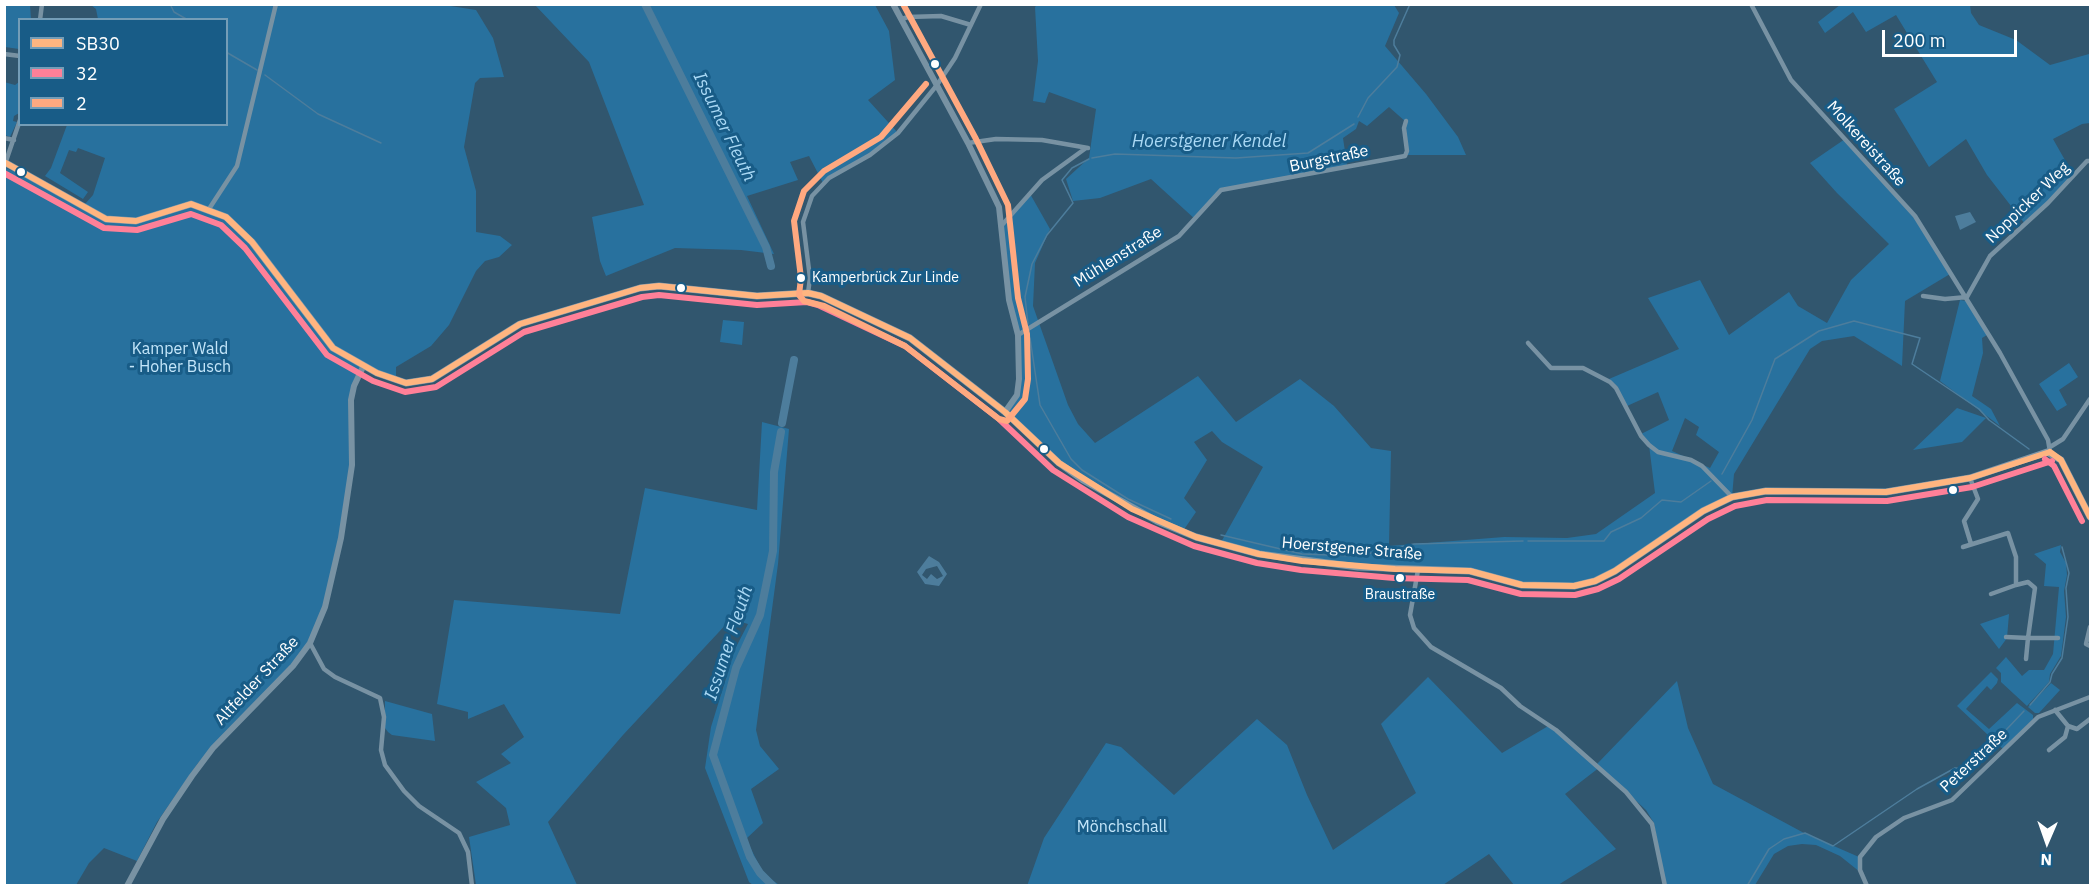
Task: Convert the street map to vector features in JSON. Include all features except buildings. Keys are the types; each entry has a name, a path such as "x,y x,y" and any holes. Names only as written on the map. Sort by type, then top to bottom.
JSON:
{"main road":[{"path":"5,164 95,214 117,222 136,221 182,205 209,209"},
{"name":"Hoerstgener Straße","path":"209,209 240,228 333,348 363,366 394,380 422,382 442,374 520,324 640,288 659,286 757,296 808,293 827,298 910,338 1005,412 1053,458 1083,480 1140,513 1196,537 1259,554 1302,561 1418,570 1470,571 1529,586 1554,587 1585,584 1615,571 1703,511 1732,497 1766,491 1872,494 1970,478 2050,450"},
{"path":"2050,450 2063,464 2091,517"}],"street":[{"path":"209,209 237,166 276,4"},
{"path":"893,4 968,143 999,207 1009,300 1018,335 1017,395 1005,412"},
{"path":"808,293 810,278 803,222 812,196 829,178 887,144 937,85 981,4"},
{"name":"Molkereistraße","path":"1751,4 1791,80 1915,216 1967,297 2043,429 2050,450"},
{"path":"902,19 908,16 941,16 971,25"},
{"name":"Burgstraße","path":"1221,190 1405,156 1407,151 1406,120"},
{"path":"5,164 18,126"},
{"path":"4,138 14,140"},
{"path":"968,143 980,140 1042,140 1087,148 1042,180 1002,225"},
{"name":"Noppicker Weg","path":"1967,297 1983,267 1995,251 2048,203 2087,161 2091,161"},
{"name":"Mühlenstraße","path":"1018,335 1179,236 1221,190"},
{"path":"1923,296 1945,299 1967,297"},
{"path":"1528,343 1551,368 1583,368 1610,382 1616,388 1641,436 1649,445 1658,452 1691,460 1702,466 1732,497"},
{"name":"Altfelder Straße","path":"127,885 163,819 213,748 293,666 310,643 325,607 341,538 352,465 351,400 363,366"},
{"path":"2050,450 2063,439 2091,399"},
{"path":"1970,478 1978,499 1964,521 1971,544"},
{"path":"1963,547 2008,532 2016,557 2016,585"},
{"path":"1418,570 1410,615 1414,628 1431,647 1501,688 1520,706 1556,730 1626,792 1652,824 1665,885"},
{"path":"1992,594 2028,582 2035,588 2026,659"},
{"path":"2088,645 2091,627"},
{"path":"2006,638 2058,638"},
{"path":"310,643 324,669 335,677 380,698 384,717 381,750 385,765 412,800 459,834 468,852 472,885"},
{"path":"2091,697 2055,710 2068,726 2077,729 2091,719"},
{"name":"Peterstraße","path":"1867,885 1860,870 1860,857 1876,837 1904,818 1952,800 2038,717 2055,710"},
{"path":"2049,750 2065,737 2068,726"}],"green space":[{"path":"4,5 30,5 31,18 18,18 18,49 5,47"},
{"name":"Kamper Wald - Hoher Busch","path":"91,5 444,5 476,10 493,38 504,77 480,78 475,83 464,147 476,191 476,232 500,236 512,245 499,257 485,261 476,271 449,325 431,346 396,367 396,380 363,367 353,387 352,464 333,581 309,642 292,665 198,763 157,822 137,861 104,848 89,863 76,885 5,885 4,167 85,204 93,195 105,158 78,148 76,152 69,150 60,173 88,192 83,199 45,176 51,168 67,126 228,126 228,18 98,18 96,9"},
{"path":"535,5 875,5 889,31 895,80 868,100 898,133 887,144 823,183 809,156 790,162 798,180 747,196 774,254 741,250 675,248 606,276 600,261 592,217 644,205 589,62"},
{"path":"1037,5 1394,5 1399,13 1385,46 1426,94 1458,137 1466,155 1407,155 1406,122 1389,107 1367,126 1359,121 1356,129 1343,138 1347,165 1281,181 1221,190 1196,220 1151,179 1100,198 1073,201 1066,179 1089,158 1096,109 1049,92 1045,103 1033,101 1038,61 1035,7"},
{"path":"1840,5 1970,5 1971,13 1979,25 2016,40 2050,65 2089,54 2090,123 2082,124 2053,139 2074,176 2025,224 1987,175 1966,139 1929,167 1894,109 1937,82 1896,15 1866,32 1853,12 1825,33 1818,22"},
{"path":"4,82 15,85 18,83 18,114 14,116 13,121 17,122 10,137 5,135"},
{"path":"1845,139 1915,216 1950,274 1905,301 1902,366 1854,336 1822,341 1810,349 1734,474 1732,497 1605,576 1553,587 1468,573 1302,561 1220,544 1263,467 1222,442 1212,431 1194,442 1207,460 1184,498 1196,512 1183,531 1083,480 1005,412 1017,395 1018,335 1009,300 1002,225 1029,192 1050,229 1035,263 1033,306 1068,405 1078,424 1095,443 1198,376 1236,422 1300,379 1334,406 1371,448 1391,451 1389,546 1504,537 1567,538 1596,534 1655,493 1649,445 1641,434 1669,420 1658,392 1627,406 1624,405 1618,387 1609,379 1679,349 1648,298 1700,280 1729,335 1789,292 1798,306 1827,323 1851,280 1889,244 1810,163","holes":["1685,418 1699,427 1696,435 1719,452 1710,468 1672,451"]},
{"path":"1960,300 1966,301 1987,335 1982,338 1983,353 1972,396 1991,409 2000,426 1940,381"},
{"path":"723,320 744,322 742,345 720,342"},
{"path":"2069,363 2078,377 2059,390 2067,405 2057,411 2039,384"},
{"path":"1957,408 1986,418 1962,442 1913,450"},
{"path":"762,422 789,429 778,564 756,730 760,746 779,769 751,789 763,823 746,839 763,873 779,885 753,885 749,882 705,768 711,727 735,649 748,624 731,619 623,735 548,822 577,885 476,885 469,837 510,825 506,808 476,782 511,763 501,754 524,737 504,704 468,719 468,712 437,704 454,600 620,614 645,488 757,510"},
{"path":"2061,545 2060,552 2066,563 2067,575 2064,591 2066,617 2061,656 2050,674 2049,682 2027,706 2001,682 2001,673 1996,668 2006,657 2022,676 2029,670 2044,670 2053,654 2059,587 2044,586 2046,564 2034,554"},
{"path":"2009,614 2007,638 1999,649 1980,624"},
{"path":"1991,672 1998,679 1997,683 1991,690 1987,686 1966,709 1989,729 2017,703 2033,715 2033,719 2003,749 1957,706"},
{"name":"Mönchschall","path":"1428,677 1502,753 1550,725 1597,764 1677,681 1688,728 1713,784 1804,833 1859,857 1860,872 1840,856 1816,845 1802,844 1788,846 1774,854 1755,885 1665,885 1654,823 1646,810 1600,767 1565,794 1616,849 1558,885 1514,885 1489,854 1443,885 1027,886 1044,838 1106,743 1121,747 1174,795 1257,719 1287,745 1333,850 1416,793 1381,724"},
{"path":"2051,683 2060,690 2039,713 2035,713 2028,707"},
{"path":"385,701 432,714 435,741 392,735 388,732 385,728"}],"shaded area":[{"path":"1970,212 1976,222 1960,230 1955,216"},
{"path":"929,556 939,562 947,574 939,586 925,584 917,572","holes":["937,566 943,576 937,579 931,574 927,579 922,575 926,569"]}],"waterway":[{"path":"170,4 174,12 184,18"},
{"name":"Issumer Fleuth","path":"645,4 766,247 771,266"},
{"name":"Hoerstgener Kendel","path":"1358,117 1368,98 1397,67 1400,55 1394,45 1394,40 1410,4"},
{"path":"228,53 257,70"},
{"path":"265,75 318,114 381,143"},
{"name":"Hoerstgener Kendel","path":"1092,158 1115,154 1236,158 1308,153 1354,124"},
{"name":"Hoerstgener Kendel","path":"1028,324 1025,297 1032,264 1047,235 1073,203 1062,180 1072,168 1089,159"},
{"name":"Hoerstgener Kendel","path":"1722,474 1752,420 1775,359 1819,331 1854,321 1920,338 1912,364 1979,409 1989,420 2029,449"},
{"name":"Hoerstgener Kendel","path":"1030,338 1040,405 1071,459 1082,470 1128,499 1171,519"},
{"name":"Issumer Fleuth","path":"782,423 794,360"},
{"name":"Issumer Fleuth","path":"773,886 760,873 750,857 713,755 736,668 760,615 773,551 774,472 781,432"},
{"name":"Hoerstgener Kendel","path":"1528,541 1604,541 1611,532 1641,518 1662,500 1681,502 1711,481"},
{"name":"Hoerstgener Kendel","path":"1221,535 1302,554 1357,556 1414,544 1523,541"},
{"name":"Hoerstgener Kendel","path":"2030,705 2050,682 2062,658 2068,617 2066,588 2069,573 2062,547"},
{"name":"Hoerstgener Kendel","path":"1747,886 1769,849 1784,839 1805,833 1833,846 1917,789 1955,768 1969,769 2024,711"}],"transit line":[{"name":"2","path":"903,4 976,139 1008,205 1018,298 1027,334 1028,379 1025,399 1007,421 999,419 905,346 824,306 804,301 799,295 801,278 794,221 804,191 824,171 881,137 926,84"},
{"name":"SB30","path":"4,162 106,219 136,221 191,204 226,217 252,242 333,348 377,373 406,383 432,379 520,324 640,288 659,286 757,296 808,293 821,296 910,338 1005,412 1059,463 1132,509 1196,537 1259,554 1302,561 1395,569 1470,571 1522,585 1574,586 1595,581 1615,571 1703,511 1732,497 1766,491 1886,492 1970,478 2050,452"},
{"name":"32","path":"4,173 104,228 137,230 191,214 221,225 245,248 327,355 373,381 405,392 436,387 524,332 642,297 659,295 757,305 807,302 818,305 905,346 999,419 1053,470 1128,517 1194,546 1257,563 1301,570 1394,578 1468,580 1521,594 1575,595 1598,589 1619,579 1708,519 1735,506 1767,500 1887,501 1972,487 2052,461"},
{"name":"SB30","path":"2050,452 2061,460 2090,517"},
{"name":"32","path":"2045,459 2054,466 2082,521"}],"place":[{"name":"Kamperbrück Zur Linde","path":"801,278"},
{"name":"Braustraße","path":"1400,578"}]}
